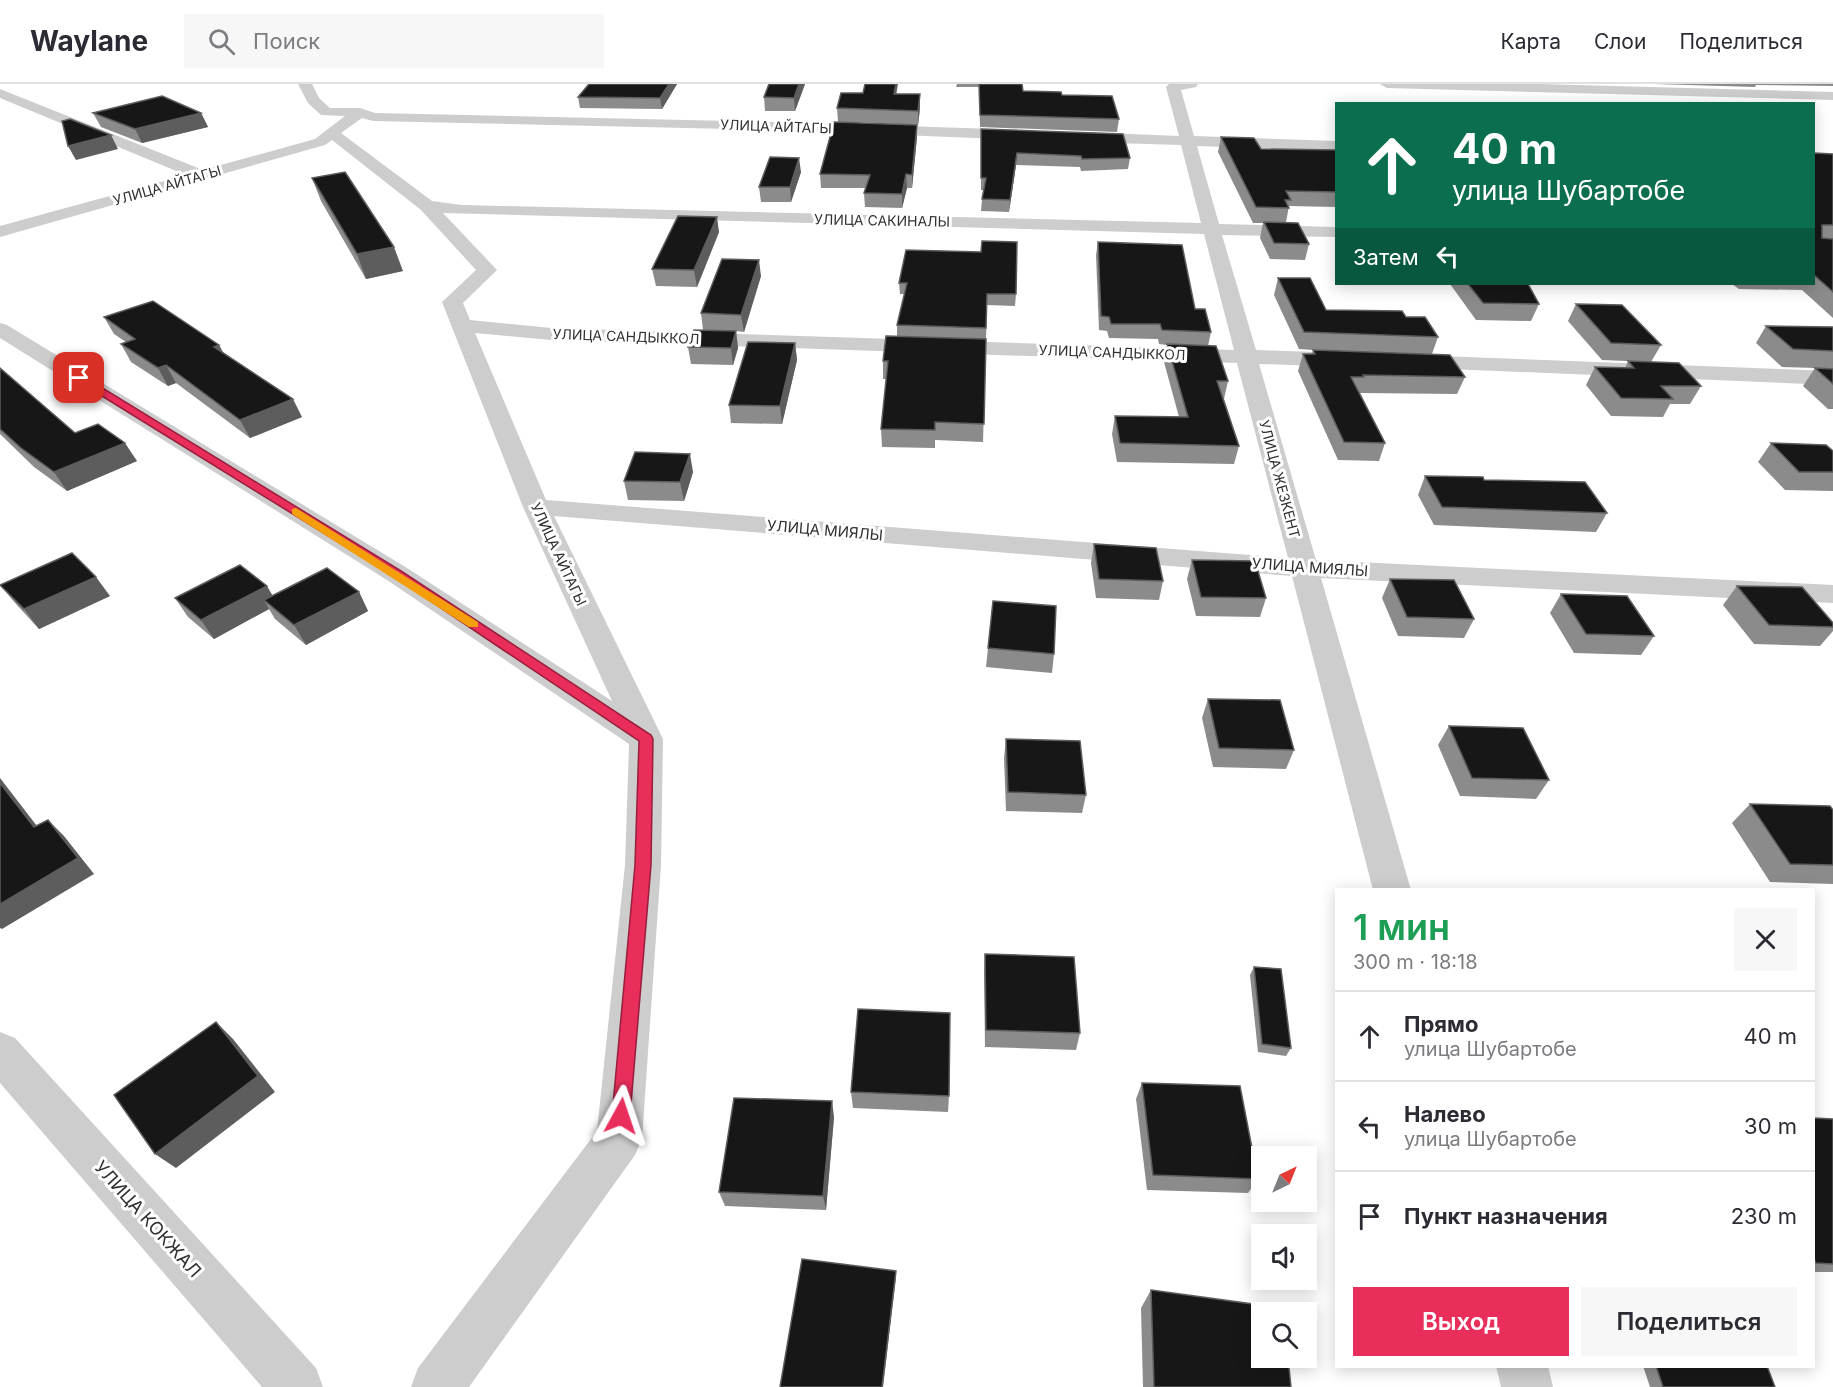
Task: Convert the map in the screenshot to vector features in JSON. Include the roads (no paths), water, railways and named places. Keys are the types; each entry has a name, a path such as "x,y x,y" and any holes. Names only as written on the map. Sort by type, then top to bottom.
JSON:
{"street":[{"name":"УЛИЦА АЙТАГЫ","path":"305,84 312,100 326,112 360,112 373,117 778,126 1036,136"},
{"name":"УЛИЦА ЖЕЗКЕНТ","path":"1191,84 1173,87 1391,888"},
{"path":"1387,84 1833,96"},
{"path":"0,93 204,176"},
{"name":"УЛИЦА АЙТАГЫ","path":"0,232 320,142 360,112"},
{"name":"УЛИЦА АЙТАГЫ","path":"333,134 427,206 487,270 452,302 536,507 646,739"},
{"path":"1059,136 1335,146"},
{"name":"УЛИЦА САКИНАЛЫ","path":"427,206 462,210 1335,232"},
{"name":"УЛИЦА САНДЫККОЛ","path":"462,326 551,334 1366,360"},
{"path":"0,329 397,574 646,739 643,865 619,1139 437,1387"},
{"path":"1390,361 1833,378"},
{"name":"УЛИЦА МИЯЛЫ","path":"536,507 1304,568 1833,594"},
{"name":"УЛИЦА КОКЖАЛ","path":"0,1052 297,1387"},
{"path":"1522,1368 1527,1387"}]}
